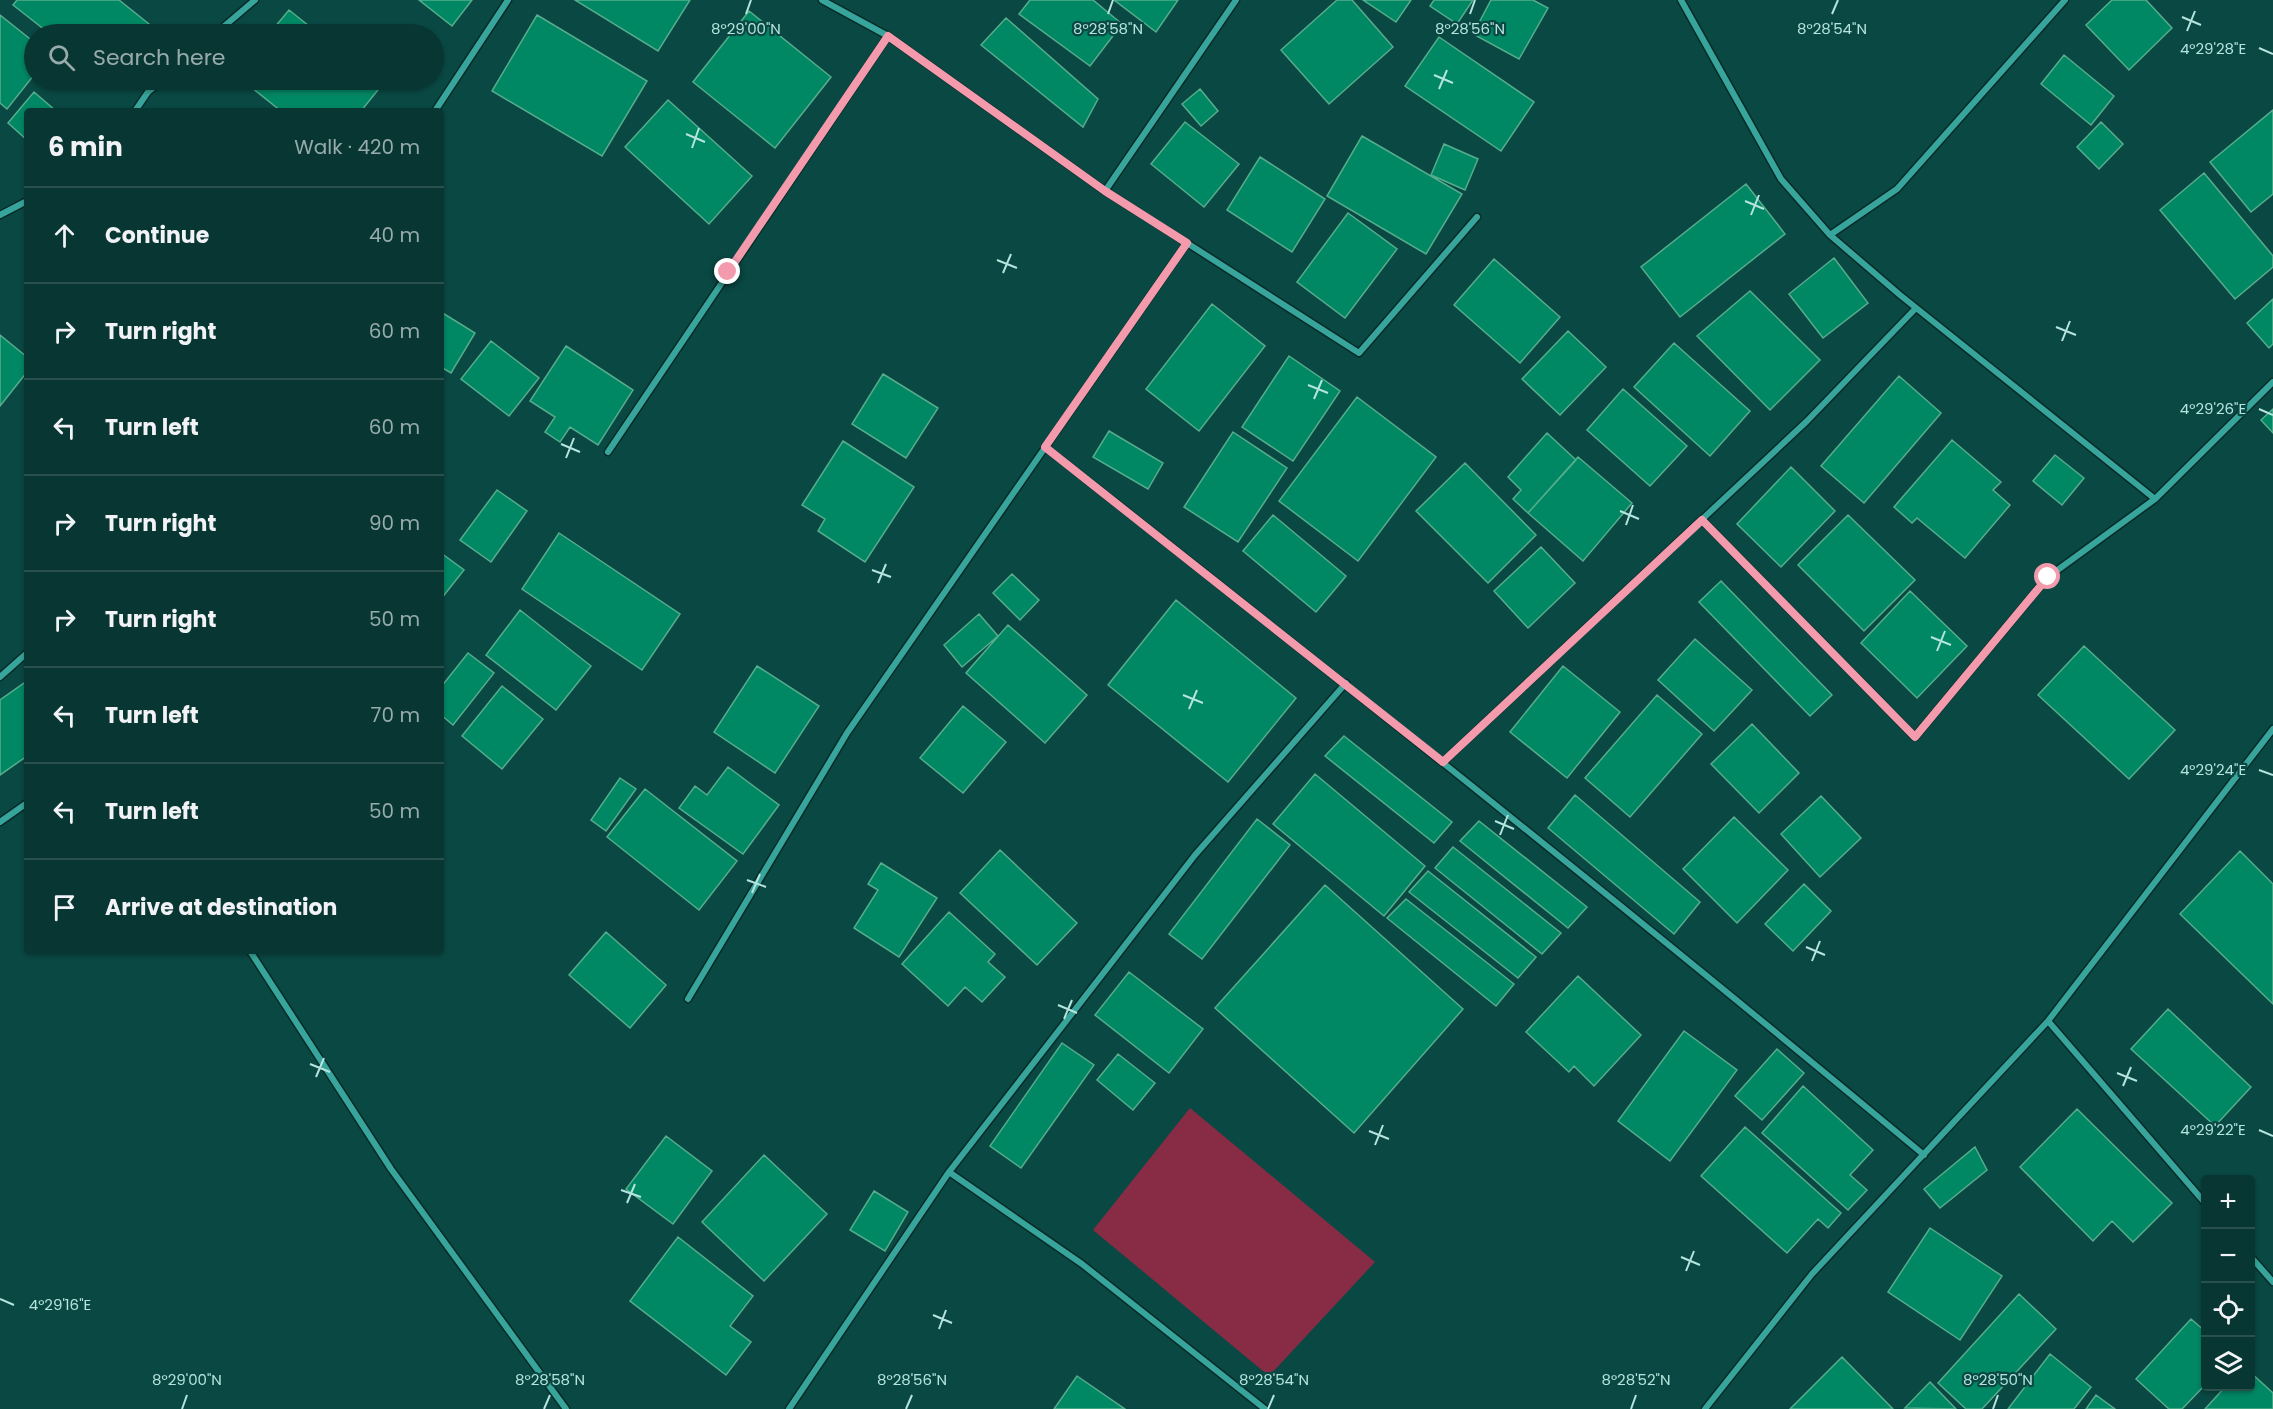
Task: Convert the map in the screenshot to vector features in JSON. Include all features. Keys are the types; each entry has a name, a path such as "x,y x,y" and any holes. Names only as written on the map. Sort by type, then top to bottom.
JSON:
{"street":[{"path":"227,24 255,0"},
{"path":"437,108 508,0"},
{"path":"822,0 888,36 1105,191 1359,353 1477,217"},
{"path":"1105,191 1236,0"},
{"path":"1681,0 1781,179 1830,235 1916,308 2155,499"},
{"path":"1830,235 1898,189 2065,0"},
{"path":"608,452 888,36"},
{"path":"137,108 150,90"},
{"path":"0,215 24,203"},
{"path":"688,999 847,733 1187,243"},
{"path":"1443,762 1807,421 1916,308"},
{"path":"1702,520 1915,737 2048,577 2155,499 2273,382"},
{"path":"1045,447 1346,683 1719,984 1924,1155"},
{"path":"0,677 24,656"},
{"path":"789,1409 949,1172 1195,855 1346,683"},
{"path":"1705,1409 1812,1274 2048,1021 2273,729"},
{"path":"0,822 24,805"},
{"path":"252,954 391,1169 566,1409"},
{"path":"2048,1021 2201,1199"},
{"path":"949,1172 1082,1264 1265,1409"},
{"path":"2255,1262 2273,1282"}],"shaded area":[{"path":"1190,1108 1375,1262 1269,1376 1093,1230"}],"building":[{"path":"17,0 119,0 149,24 37,24 13,5"},
{"path":"419,0 472,0 452,26"},
{"path":"575,0 690,0 658,51"},
{"path":"1030,0 1093,0 1122,24 1090,66 1019,14"},
{"path":"1114,0 1178,0 1156,32"},
{"path":"1337,0 1352,0 1393,47 1329,104 1281,50"},
{"path":"1363,0 1411,0 1396,22"},
{"path":"1434,0 1473,0 1457,24 1430,6"},
{"path":"1491,0 1533,0 1548,8 1519,59 1473,34"},
{"path":"2112,0 2146,0 2172,28 2129,70 2086,25"},
{"path":"289,10 306,24 277,24"},
{"path":"749,11 831,77 775,148 693,82"},
{"path":"0,15 24,34 24,88 7,109 0,103"},
{"path":"537,15 647,81 602,156 492,91"},
{"path":"1006,18 1098,99 1083,127 981,45"},
{"path":"1439,37 1534,102 1501,151 1405,86"},
{"path":"2064,55 2114,96 2091,125 2041,84"},
{"path":"1200,89 1218,111 1201,126 1182,104"},
{"path":"255,90 378,90 363,108 277,108"},
{"path":"34,92 53,108 24,108 24,137 8,123"},
{"path":"668,100 752,176 709,224 625,147"},
{"path":"2273,110 2273,194 2251,212 2210,162"},
{"path":"1185,122 1239,164 1204,207 1151,164"},
{"path":"2101,122 2123,144 2099,169 2077,147"},
{"path":"1362,136 1462,194 1426,254 1327,196"},
{"path":"1444,144 1478,159 1465,190 1431,175"},
{"path":"1260,157 1325,199 1292,252 1227,210"},
{"path":"2204,173 2273,256 2273,267 2235,299 2160,210"},
{"path":"1746,184 1785,234 1680,317 1641,267"},
{"path":"1348,213 1397,249 1345,318 1297,282"},
{"path":"1834,258 1868,303 1823,338 1789,294"},
{"path":"1494,259 1560,317 1520,363 1454,305"},
{"path":"1750,291 1820,360 1770,410 1697,336"},
{"path":"2273,299 2273,344 2269,348 2247,323"},
{"path":"1212,304 1265,346 1199,431 1146,389"},
{"path":"444,314 475,333 451,373 444,369"},
{"path":"1568,331 1606,367 1560,415 1522,379"},
{"path":"0,335 24,355 24,376 0,406"},
{"path":"491,341 539,378 509,416 461,379"},
{"path":"1674,343 1750,411 1710,456 1634,387"},
{"path":"566,346 633,390 598,445 570,427 560,442 545,432 555,417 530,401"},
{"path":"1289,356 1340,391 1293,461 1242,427"},
{"path":"883,374 938,408 906,458 852,424"},
{"path":"1899,376 1941,413 1864,503 1821,466"},
{"path":"1623,389 1687,446 1650,486 1587,430"},
{"path":"1357,397 1436,457 1358,561 1279,501"},
{"path":"2273,409 2273,433 2261,420"},
{"path":"1109,431 1163,463 1148,489 1093,457"},
{"path":"1233,432 1287,468 1238,542 1184,507"},
{"path":"1547,433 1576,460 1528,513 1513,499 1521,490 1508,477"},
{"path":"1952,440 2001,482 1993,490 2010,505 1965,558 1917,518 1912,523 1894,507"},
{"path":"843,441 914,487 865,562 818,531 825,519 802,505"},
{"path":"2055,455 2084,478 2062,505 2033,481"},
{"path":"1578,457 1632,503 1583,561 1528,513"},
{"path":"1465,463 1536,535 1488,583 1416,511"},
{"path":"1791,467 1835,511 1781,567 1737,524"},
{"path":"497,490 527,511 491,562 460,540"},
{"path":"1273,515 1346,576 1316,612 1243,551"},
{"path":"1848,515 1915,580 1864,631 1798,565"},
{"path":"559,533 680,614 642,670 522,589"},
{"path":"1541,547 1575,583 1528,628 1494,591"},
{"path":"444,555 464,570 444,595"},
{"path":"1012,574 1039,600 1020,620 993,593"},
{"path":"1721,581 1832,695 1810,716 1699,602"},
{"path":"1910,591 1967,646 1917,698 1861,643"},
{"path":"1176,600 1296,698 1228,782 1108,685"},
{"path":"520,610 591,666 556,710 486,655"},
{"path":"979,614 998,636 962,667 944,645"},
{"path":"1008,625 1087,695 1045,743 966,673"},
{"path":"1695,639 1752,690 1714,731 1658,680"},
{"path":"2084,646 2175,730 2129,779 2038,695"},
{"path":"468,653 494,673 453,725 444,718 444,683"},
{"path":"757,666 819,706 775,773 714,732"},
{"path":"1563,666 1620,712 1567,778 1510,732"},
{"path":"24,683 24,758 0,775 0,700"},
{"path":"502,686 543,719 502,769 462,736"},
{"path":"1657,695 1702,734 1630,817 1585,778"},
{"path":"963,706 1006,742 963,793 920,758"},
{"path":"1752,724 1799,773 1759,813 1711,764"},
{"path":"1344,736 1452,822 1434,843 1325,756"},
{"path":"728,767 779,805 743,854 679,808 695,786 707,795"},
{"path":"1315,774 1425,866 1384,916 1273,824"},
{"path":"620,778 636,789 606,831 591,820"},
{"path":"645,789 737,861 699,910 607,837"},
{"path":"1575,795 1700,902 1674,934 1548,828"},
{"path":"1821,796 1861,838 1820,877 1781,834"},
{"path":"1734,817 1788,870 1737,923 1683,869"},
{"path":"1257,819 1290,845 1202,959 1169,934"},
{"path":"1479,821 1587,907 1568,928 1460,841"},
{"path":"1453,847 1561,933 1542,954 1435,868"},
{"path":"1000,850 1077,923 1037,965 960,893"},
{"path":"2240,851 2273,884 2273,1004 2180,914"},
{"path":"881,863 937,898 899,957 854,928 878,890 868,884"},
{"path":"1428,871 1536,957 1518,978 1409,892"},
{"path":"1804,884 1831,911 1793,951 1765,924"},
{"path":"1325,885 1463,1009 1354,1133 1215,1008"},
{"path":"1406,899 1514,984 1496,1006 1387,918"},
{"path":"949,912 995,954 988,962 1005,977 982,1002 965,987 948,1006 902,964"},
{"path":"606,932 666,985 630,1028 569,975"},
{"path":"1129,972 1203,1029 1169,1073 1095,1015"},
{"path":"1578,976 1641,1035 1594,1086 1574,1066 1569,1072 1526,1032"},
{"path":"2168,1009 2251,1087 2215,1126 2131,1049"},
{"path":"1684,1031 1737,1070 1670,1161 1618,1121"},
{"path":"1062,1043 1094,1065 1021,1168 990,1146"},
{"path":"1777,1049 1804,1073 1762,1120 1735,1096"},
{"path":"1118,1054 1155,1083 1133,1110 1097,1080"},
{"path":"1803,1086 1873,1150 1850,1175 1867,1190 1848,1210 1762,1133"},
{"path":"2077,1109 2172,1203 2133,1242 2112,1221 2093,1241 2020,1167"},
{"path":"1745,1127 1841,1213 1828,1228 1818,1219 1787,1253 1701,1176"},
{"path":"666,1136 712,1171 673,1224 626,1189"},
{"path":"1975,1147 1987,1170 1940,1208 1924,1189"},
{"path":"764,1155 827,1214 764,1281 702,1222"},
{"path":"874,1191 908,1212 885,1251 850,1230"},
{"path":"1930,1228 2002,1276 1960,1340 1888,1292"},
{"path":"678,1237 753,1296 730,1326 751,1342 726,1375 630,1301"},
{"path":"2019,1294 2056,1329 1982,1409 1966,1409 1938,1383"},
{"path":"2191,1319 2201,1328 2201,1389 2182,1409 2169,1409 2136,1379"},
{"path":"2050,1354 2091,1387 2074,1409 2008,1409"},
{"path":"1842,1357 1893,1409 1790,1409"},
{"path":"1077,1376 1125,1409 1054,1409"},
{"path":"2255,1377 2273,1393 2273,1409 2205,1409 2221,1391 2255,1391"},
{"path":"1930,1382 1956,1409 1905,1408"},
{"path":"2096,1395 2115,1409 2086,1409"}],"route":[{"path":"728,272 888,36 1105,191 1187,243 1045,447 1443,762 1702,520 1915,737 2048,577"}]}
